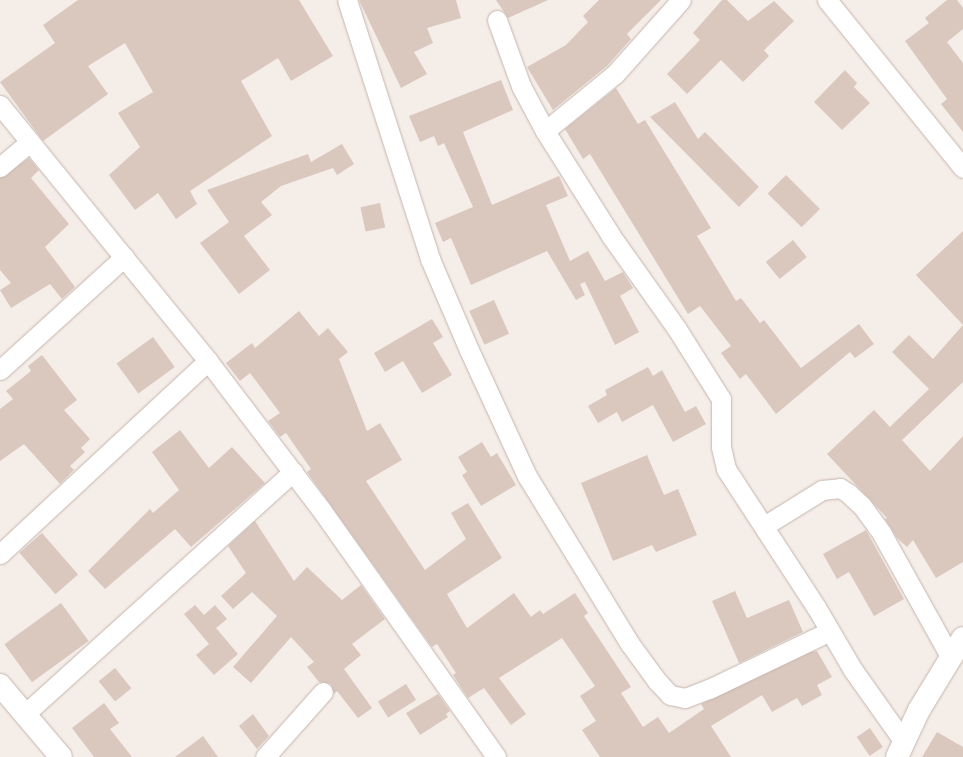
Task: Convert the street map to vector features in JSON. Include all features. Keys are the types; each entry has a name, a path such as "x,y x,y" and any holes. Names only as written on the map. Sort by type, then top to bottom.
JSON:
{"street":[{"path":"347,0 430,259 469,350 538,494 656,681 670,695 685,698 709,690 828,632"},
{"path":"545,131 615,74 681,0"},
{"path":"827,0 963,168"},
{"path":"497,20 521,86 545,131 612,236 677,328 721,399 721,447 726,469 764,526 901,750"},
{"path":"0,105 29,143 208,361 293,472 496,757"},
{"path":"0,167 29,143"},
{"path":"0,370 124,257"},
{"path":"0,554 208,361"},
{"path":"26,713 293,472"},
{"path":"764,526 822,490 840,488 848,493 862,506 882,534 951,658"},
{"path":"901,750 919,710 963,638"},
{"path":"0,685 26,713 61,757"},
{"path":"265,757 323,692"}],"building":[{"path":"78,0 299,0 333,56 291,81 278,58 241,81 272,136 190,191 197,204 176,219 158,193 135,210 109,175 140,147 118,113 153,92 125,43 88,66 108,94 43,141 0,82 55,43 43,25"},
{"path":"359,0 456,0 461,18 427,28 433,43 414,52 427,74 401,88"},
{"path":"496,0 548,0 508,18"},
{"path":"599,0 661,0 627,34 631,39 607,66 553,110 527,67 566,45 588,22 583,16"},
{"path":"722,0 727,0 748,21 774,1 794,21 764,50 769,56 743,82 721,60 687,94 667,74 700,40 693,33"},
{"path":"947,0 957,0 963,8 963,29 947,42 963,63 963,132 941,104 947,99 905,41 929,23 925,18"},
{"path":"845,70 857,83 854,87 870,103 842,130 814,102"},
{"path":"501,80 513,110 463,132 492,205 559,176 568,196 546,205 570,261 588,251 605,281 623,272 633,288 620,296 639,332 615,345 585,282 580,284 585,295 576,300 547,251 471,285 451,238 443,242 435,223 473,207 444,143 438,146 434,136 420,142 409,116"},
{"path":"616,88 638,124 645,120 711,228 697,236 736,301 741,298 760,323 764,320 801,368 859,324 874,344 855,358 850,352 776,414 746,374 740,379 721,353 731,346 700,306 688,314 590,154 583,159 565,129"},
{"path":"675,102 698,139 705,132 759,187 739,207 650,117"},
{"path":"342,144 354,164 337,175 333,168 281,186 261,202 272,215 244,236 270,270 239,294 200,243 229,222 207,190 308,154 311,162"},
{"path":"29,158 39,170 31,178 69,224 45,247 75,287 62,299 50,284 11,308 0,290 11,283 0,270 0,178"},
{"path":"786,175 820,209 802,227 768,193"},
{"path":"380,203 385,227 366,232 360,207"},
{"path":"963,231 963,325 916,275"},
{"path":"793,240 807,257 780,279 766,262"},
{"path":"494,300 509,334 484,345 469,311"},
{"path":"299,311 319,336 328,328 348,352 339,359 367,431 380,423 402,460 366,481 425,570 466,539 451,513 468,503 502,558 447,594 467,628 514,593 531,617 540,610 543,614 575,593 588,613 584,616 631,687 621,693 643,727 658,717 669,733 704,709 701,704 811,652 817,651 832,677 817,685 822,695 802,706 797,698 772,712 762,695 711,726 731,757 600,757 582,730 596,721 580,696 595,686 562,638 499,678 526,714 511,725 484,688 468,698 453,675 456,673 437,644 432,647 307,472 311,469 286,433 280,437 268,421 280,413 250,373 240,381 226,363 252,343 255,348"},
{"path":"432,319 443,337 433,343 452,375 422,393 403,361 385,372 374,353"},
{"path":"963,325 963,382 902,440 930,471 963,436 963,562 936,578 913,540 907,547 897,538 885,519 887,518 827,454 874,410 890,427 929,389 892,352 909,335 933,359"},
{"path":"153,337 175,367 138,393 117,363"},
{"path":"42,355 77,400 64,410 90,439 81,448 85,452 70,466 74,470 60,484 24,444 0,461 0,409 13,399 6,391 31,371 28,366"},
{"path":"648,367 653,376 662,370 685,412 696,406 706,424 673,442 653,405 622,422 617,412 598,423 588,406 607,395 605,390"},
{"path":"180,430 209,468 232,447 265,483 191,547 175,529 105,589 88,571 150,509 153,513 179,490 152,452"},
{"path":"482,442 491,457 497,453 516,485 481,506 462,475 467,472 458,457"},
{"path":"647,455 664,495 678,489 697,535 656,552 652,545 613,561 581,483"},
{"path":"255,521 294,581 307,567 342,600 361,585 385,619 352,644 361,655 344,669 372,708 358,718 337,691 334,694 331,684 319,682 307,667 314,662 291,637 251,683 233,667 277,616 252,592 233,609 221,596 246,573 228,546"},
{"path":"866,530 904,599 874,616 849,572 837,579 823,554"},
{"path":"42,533 78,575 55,594 19,553"},
{"path":"735,591 747,618 789,600 803,632 739,663 712,601"},
{"path":"61,603 89,641 32,682 4,644"},
{"path":"195,605 204,615 215,605 227,619 216,628 238,654 214,675 196,655 209,644 184,614"},
{"path":"115,668 131,688 115,701 99,681"},
{"path":"406,684 416,700 388,718 378,701"},
{"path":"438,694 450,711 446,714 448,717 420,735 406,713"},
{"path":"104,703 119,723 110,729 132,757 94,757 72,728"},
{"path":"253,714 269,736 257,749 239,726"},
{"path":"870,728 883,747 870,756 857,737"},
{"path":"937,732 963,747 963,757 922,757"},
{"path":"203,736 218,757 175,757"}]}
